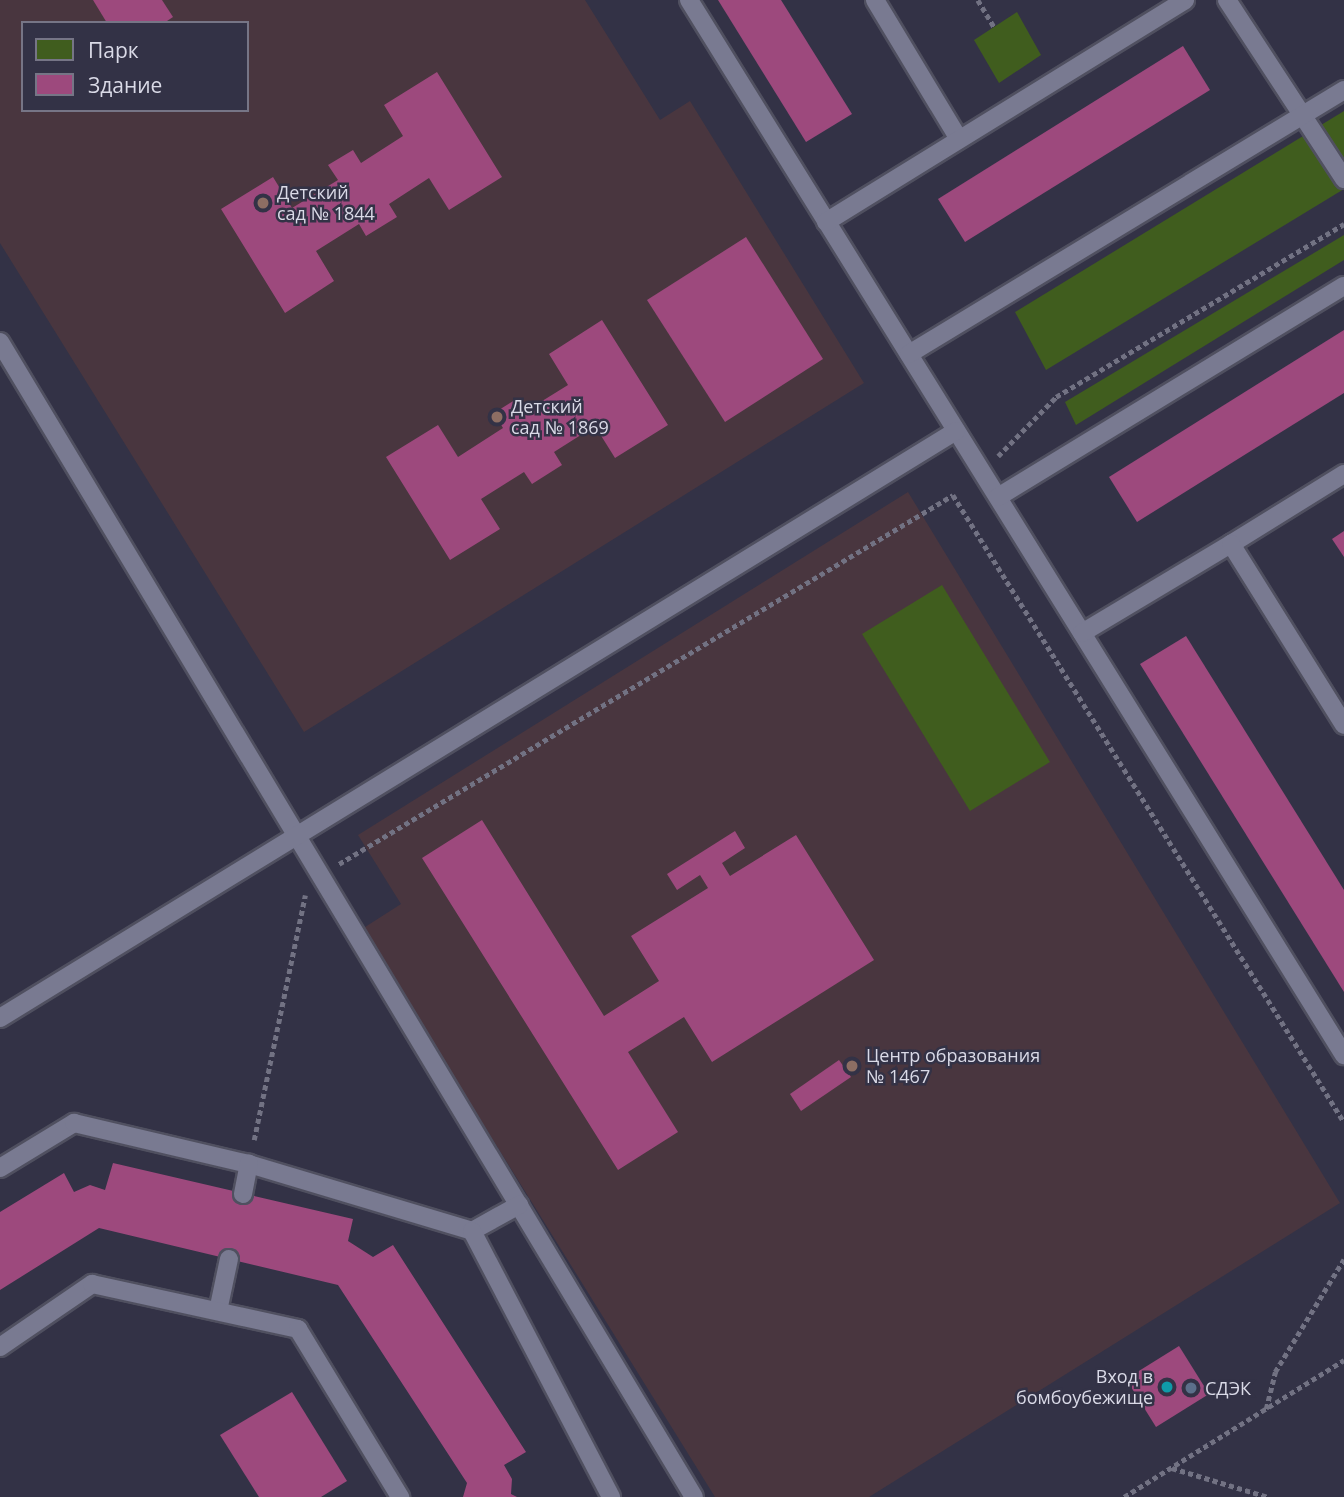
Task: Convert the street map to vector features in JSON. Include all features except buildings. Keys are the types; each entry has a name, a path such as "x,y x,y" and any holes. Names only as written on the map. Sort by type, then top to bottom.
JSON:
{"lane":[{"path":"689,0 1344,1055"},
{"path":"875,0 959,139"},
{"path":"826,222 1185,0"},
{"path":"1227,0 1344,179"},
{"path":"909,354 1344,90"},
{"path":"998,497 1344,286"},
{"path":"0,342 694,1497"},
{"path":"0,1018 956,431"},
{"path":"1082,633 1344,474"},
{"path":"1231,544 1344,725"},
{"path":"0,1168 74,1123 249,1164 472,1231 519,1205"},
{"path":"243,1194 249,1164"},
{"path":"472,1231 611,1497"},
{"path":"218,1311 229,1259"},
{"path":"0,1347 92,1284 298,1329 400,1497"}],"path":[{"path":"978,0 994,27"},
{"path":"249,1164 306,891 352,852 953,495 982,473 1056,397 1344,224"},
{"path":"953,495 1344,1122"},
{"path":"1266,1409 1275,1372 1344,1259"},
{"path":"1125,1497 1344,1360"},
{"path":"1171,1468 1268,1497"}],"shaded area":[{"path":"0,0 585,0 660,120 690,101 864,383 304,732 0,243"},
{"name":"Центр образования № 1467","path":"908,492 1340,1203 869,1497 715,1497 362,929 401,904 358,835"}],"green space":[{"path":"1017,12 1041,55 999,83 974,40"},
{"path":"1344,111 1344,189 1046,370 1015,312"},
{"path":"1344,235 1344,260 1076,425 1065,402"},
{"path":"942,585 1050,762 970,811 862,634"}],"place":[{"name":"Детский сад № 1844","path":"263,203"},
{"name":"Детский сад № 1869","path":"497,417"},
{"name":"Центр образования № 1467","path":"852,1066"},
{"name":"Вход в бомбоубежище","path":"1167,1387"},
{"name":"СДЭК","path":"1191,1388"}]}
